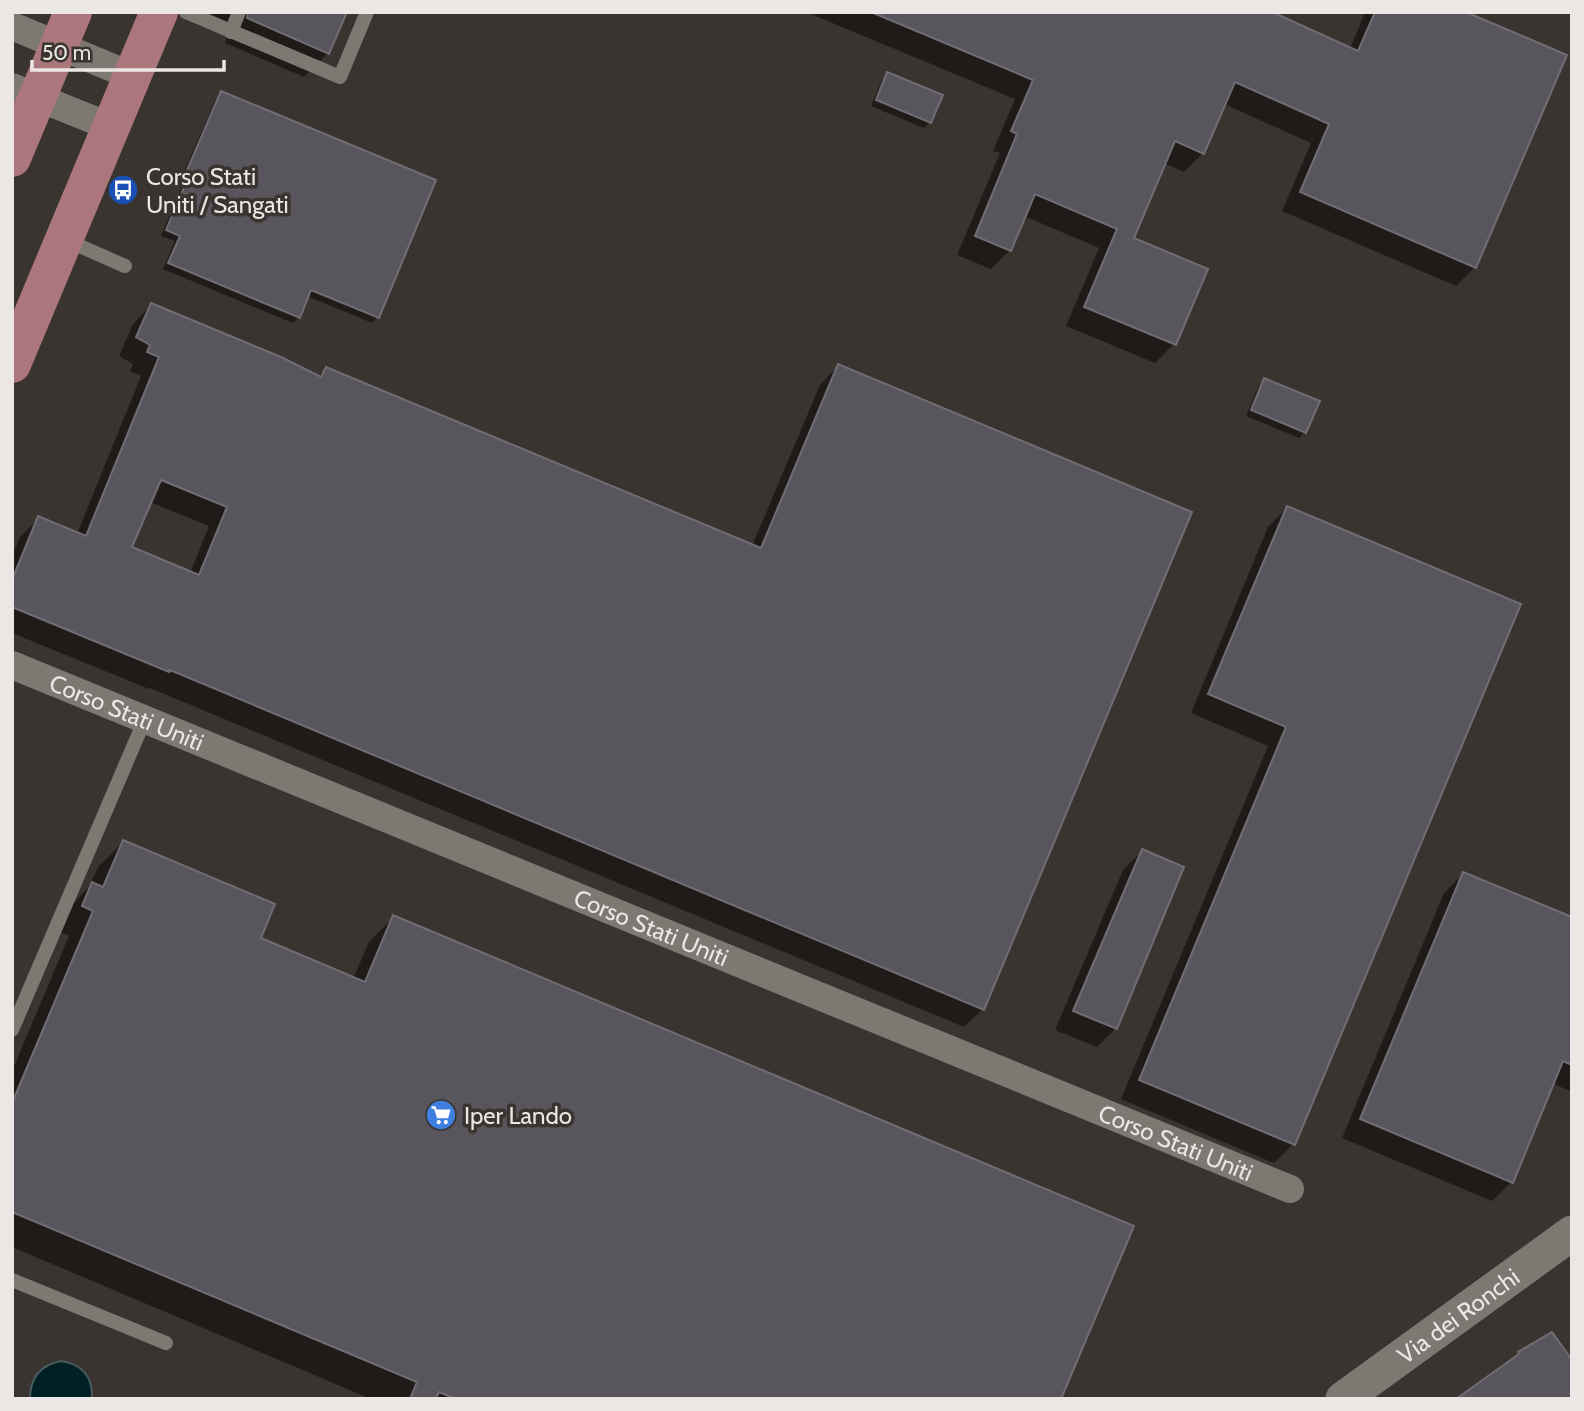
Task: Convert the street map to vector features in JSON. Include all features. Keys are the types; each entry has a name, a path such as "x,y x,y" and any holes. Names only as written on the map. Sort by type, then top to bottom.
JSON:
{"main road":[{"path":"12,364 159,12"},
{"path":"12,158 25,92 66,29"}],"street":[{"path":"12,26 66,29 132,76"},
{"path":"25,92 111,127"},
{"name":"Corso Stati Uniti","path":"12,665 1290,1189"},
{"name":"Via dei Ronchi","path":"1343,1399 1572,1233"}],"lane":[{"path":"186,12 340,77 367,12"},
{"path":"231,32 239,12"},
{"path":"65,240 125,266"},
{"path":"12,1030 145,719"},
{"path":"12,1280 166,1343"}],"water":[{"path":"61,1361 75,1365 85,1373 91,1384 92,1399 30,1399 34,1379 42,1369"}],"building":[{"path":"248,12 347,12 329,54 247,18"},
{"path":"871,12 1272,12 1358,51 1375,12 1466,12 1567,55 1476,268 1300,192 1329,124 1235,82 1204,154 1175,141 1134,238 1208,269 1176,345 1084,307 1117,229 1035,194 1011,251 975,236 1017,134 1011,131 1033,80"},
{"path":"887,72 943,95 931,123 876,100"},
{"path":"221,91 436,180 379,318 311,290 300,318 168,263 180,236 166,230 188,178 184,177"},
{"path":"151,303 281,357 321,377 326,367 761,548 838,364 1192,512 984,1010 170,670 169,672 12,607 12,580 38,516 86,536 159,357 147,352 150,345 136,337","holes":["161,480 227,507 199,575 132,547"]},
{"path":"1264,378 1320,401 1306,433 1251,410"},
{"path":"1287,506 1521,604 1295,1145 1139,1080 1286,727 1208,694"},
{"name":"Iper Lando","path":"123,840 275,904 261,938 365,982 393,915 1134,1226 1061,1399 456,1399 439,1392 436,1399 410,1399 417,1382 12,1212 12,1103 93,911 82,906 92,882 103,887"},
{"path":"1142,849 1184,867 1117,1029 1073,1011"},
{"path":"1463,872 1572,917 1572,1065 1563,1061 1513,1183 1360,1119"},
{"path":"1552,1332 1572,1360 1572,1399 1456,1399 1519,1354 1518,1352"}],"place":[{"name":"Corso Stati Uniti / Sangati","path":"123,190"},
{"name":"Iper Lando","path":"441,1115"}]}
